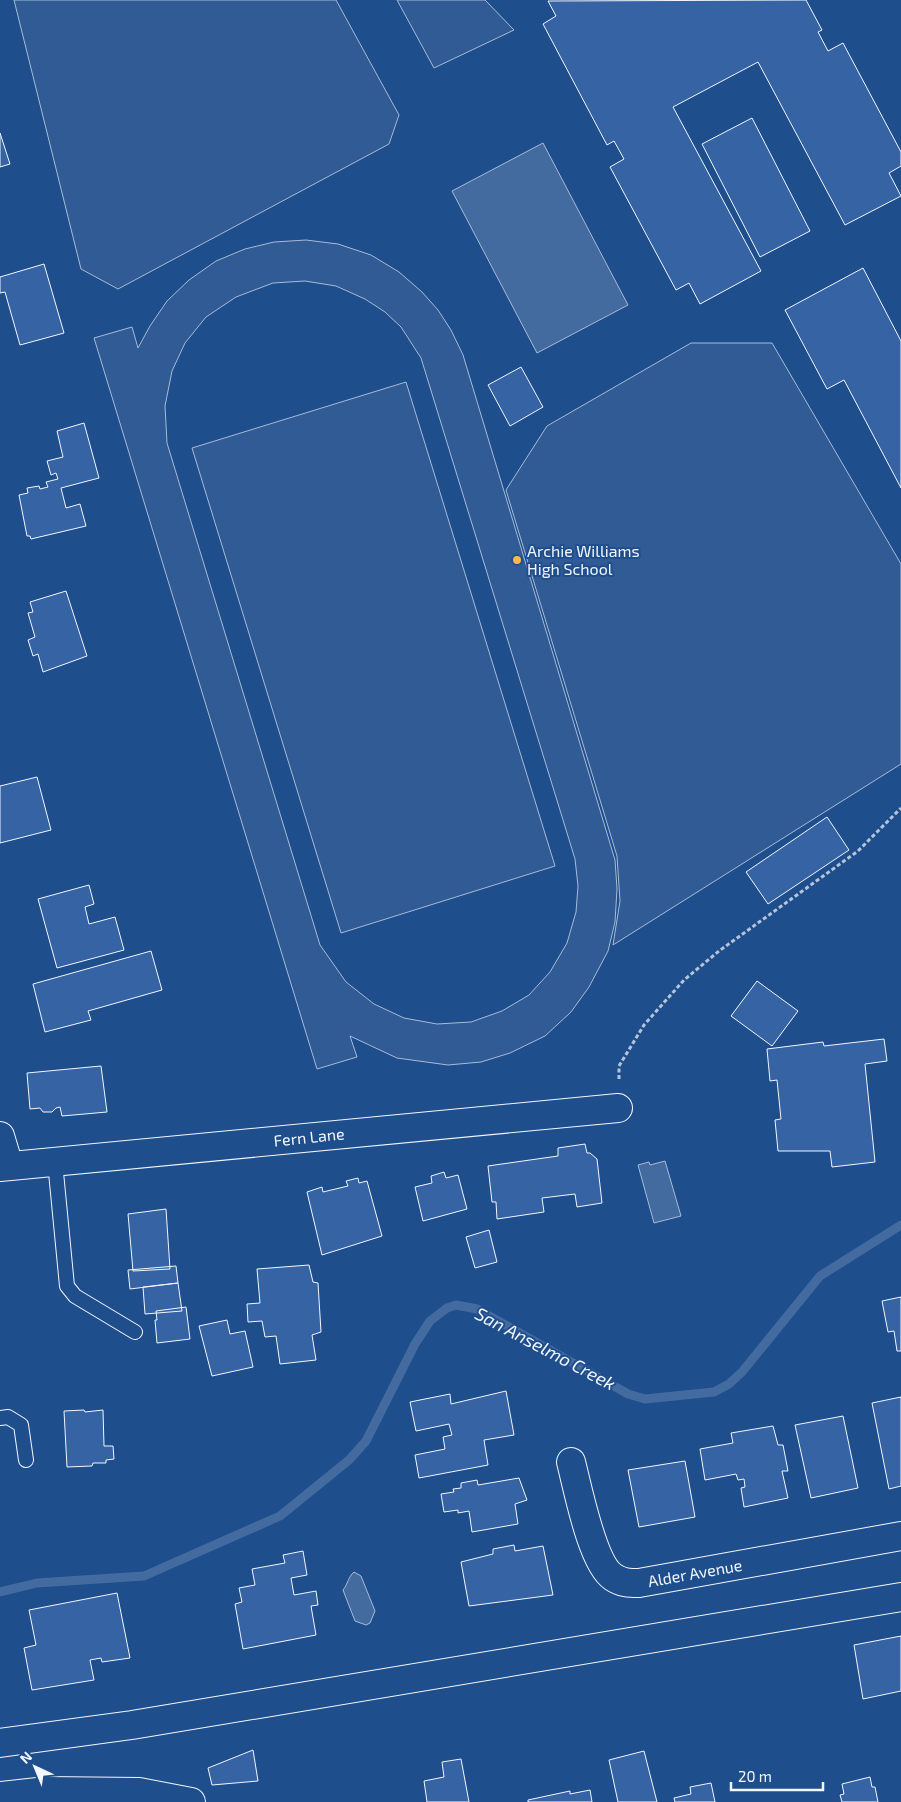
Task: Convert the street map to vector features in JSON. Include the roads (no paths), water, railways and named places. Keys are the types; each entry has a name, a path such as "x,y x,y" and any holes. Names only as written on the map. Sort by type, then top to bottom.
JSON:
{"street":[{"name":"Fern Lane","path":"4,1167 618,1108"},
{"path":"0,1136 4,1167"},
{"name":"Alder Avenue","path":"570,1462 596,1554 611,1576 622,1583 639,1584 901,1536"},
{"path":"0,1742 132,1725 901,1597"},
{"path":"0,1796 47,1791 139,1792 191,1802"}],"lane":[{"path":"55,1162 67,1286 75,1296 135,1332"},
{"path":"0,1418 8,1418 21,1425 26,1460"}],"waterway":[{"name":"San Anselmo Creek","path":"0,1592 37,1583 144,1576 280,1516 349,1460 366,1441 415,1344 430,1321 447,1308 456,1305 477,1309 628,1394 645,1399 714,1392 729,1384 742,1372 820,1276 901,1225"}],"place":[{"name":"Archie Williams High School","path":"517,560"}]}
